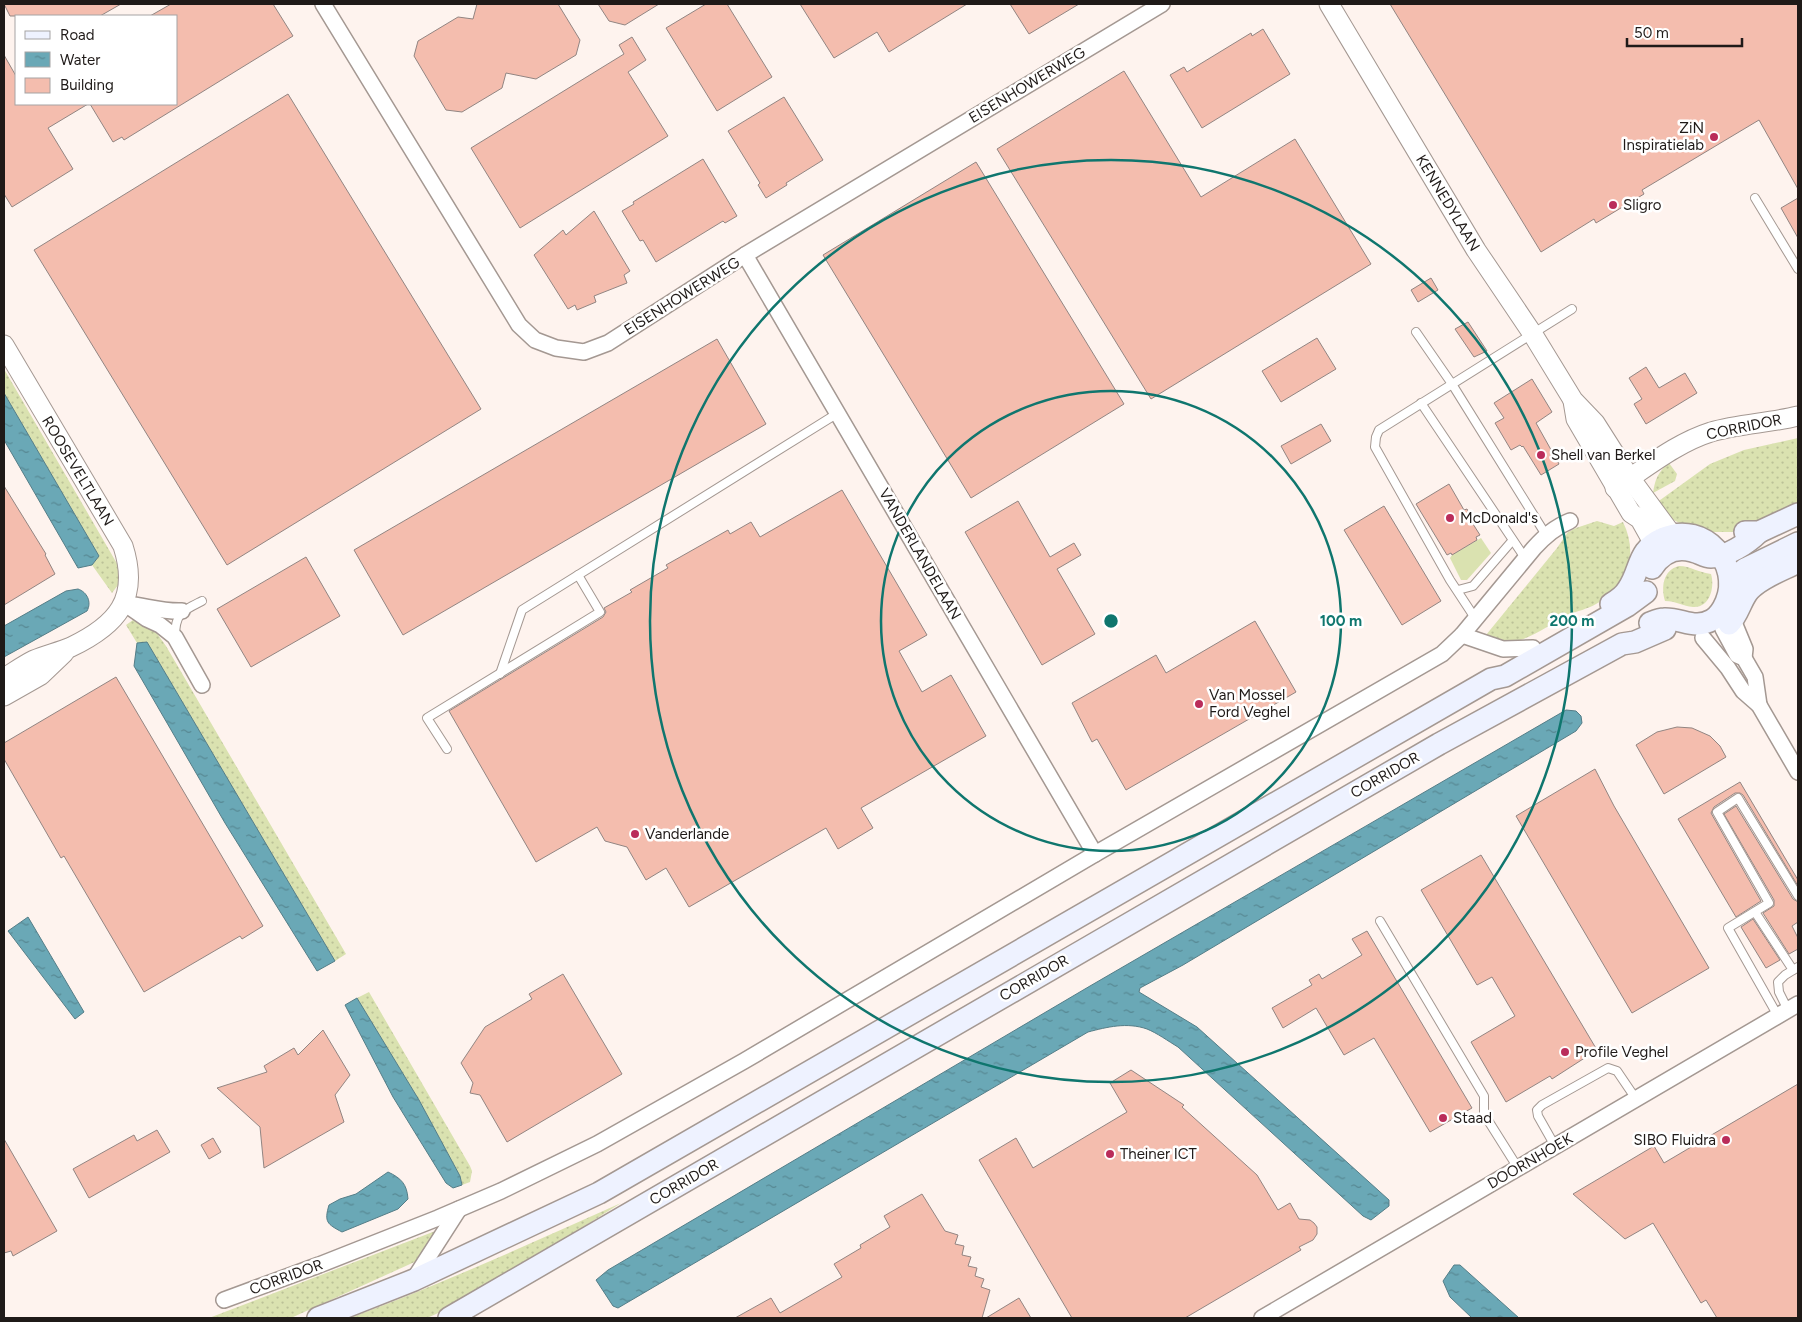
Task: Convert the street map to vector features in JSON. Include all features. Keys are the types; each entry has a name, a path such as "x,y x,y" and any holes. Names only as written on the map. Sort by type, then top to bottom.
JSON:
{"main road":[{"path":"1717,550 1745,532 1758,532 1798,514"},
{"path":"1725,622 1722,611 1729,596 1730,581 1728,569 1717,550 1704,539 1683,534 1641,558 1639,587 1661,625 1681,637 1703,638 1725,622 1748,591 1758,582 1798,562"},
{"path":"1730,581 1744,569 1798,543"},
{"name":"CORRIDOR","path":"318,1318 414,1280 599,1193 1491,679 1501,668 1533,648 1590,617 1639,587"},
{"name":"CORRIDOR","path":"1491,679 1505,676 1627,606 1639,587"},
{"path":"1661,625 1669,619 1694,624 1725,622"},
{"name":"CORRIDOR","path":"449,1318 1439,744 1622,644 1631,634 1661,625"}],"street":[{"name":"EISENHOWERWEG","path":"323,4 519,325 535,340 556,348 584,352 608,343 745,255 1162,4"},
{"name":"KENNEDYLAAN","path":"1329,4 1476,250 1532,333 1573,400 1595,423 1622,483 1657,548"},
{"name":"VANDERLANDELAAN","path":"745,255 1095,854"},
{"name":"ROOSEVELTLAAN","path":"4,345 123,546 128,563 129,584 124,603"},
{"name":"CORRIDOR","path":"1622,483 1691,440 1712,432 1798,416"},
{"name":"KENNEDYLAAN","path":"1622,483 1631,513 1640,519 1657,548"},
{"name":"CORRIDOR","path":"224,1300 319,1265 459,1209 597,1144 761,1050 1095,854 1442,654 1462,635 1546,535 1570,521"},
{"path":"124,603 168,612 182,611"},
{"path":"124,603 147,619 160,624 175,637 202,685"},
{"path":"4,678 34,660 70,647 102,629 115,616 124,603"},
{"path":"1725,622 1737,655 1744,658 1755,677 1759,705"},
{"name":"CORRIDOR","path":"1462,635 1493,648 1533,648"},
{"path":"1703,638 1728,668 1743,691 1759,705 1798,772"},
{"path":"4,696 40,675 70,647"},
{"name":"DOORNHOEK","path":"1262,1318 1788,1010"},
{"path":"414,1280 459,1209"}],"lane":[{"path":"1755,198 1798,269"},
{"path":"1475,618 1450,580 1375,447 1376,437 1379,430 1572,309"},
{"path":"1416,332 1452,384 1546,535"},
{"path":"1421,403 1525,558"},
{"path":"500,674 522,610 838,413"},
{"path":"1458,590 1473,586 1512,541"},
{"path":"447,749 427,718 600,612 578,575"},
{"path":"175,637 175,626 182,611 202,601"},
{"path":"1788,1010 1728,928 1769,903 1717,812 1738,798 1798,896"},
{"path":"1755,912 1796,968 1784,974 1778,982 1779,992 1788,1010"},
{"path":"1380,921 1484,1096 1484,1114 1518,1168"},
{"path":"1555,1146 1538,1116 1537,1110 1542,1105 1608,1068 1617,1071 1636,1099"}],"green space":[{"path":"4,369 119,567 118,585 112,593 92,565 99,556 4,393"},
{"path":"1798,438 1798,504 1732,532 1709,532 1687,527 1666,516 1656,503 1710,464 1744,450"},
{"path":"1669,463 1677,474 1675,481 1653,493 1658,476"},
{"path":"1597,521 1614,526 1623,522 1628,534 1630,558 1628,569 1616,589 1593,606 1568,615 1518,641 1507,642 1486,635 1568,532"},
{"path":"1481,538 1491,553 1467,580 1461,580 1450,558"},
{"path":"1679,566 1711,574 1712,590 1704,604 1693,607 1665,601 1663,585 1666,575"},
{"path":"133,620 156,632 166,646 346,954 335,961 147,642 137,643 126,625"},
{"path":"369,992 470,1166 472,1171 470,1182 462,1185 460,1176 419,1100 357,998"},
{"path":"621,1203 506,1276 454,1306 427,1318 350,1318 452,1277"},
{"path":"438,1230 419,1260 291,1318 209,1318"}],"water":[{"path":"4,393 99,556 92,565 78,568 4,440"},
{"path":"78,589 84,592 88,598 87,611 4,657 4,626 66,591"},
{"path":"147,642 335,961 317,971 225,823 134,666 137,643"},
{"path":"1566,710 1576,711 1581,716 1582,723 1576,731 1183,965 1140,988 1139,992 1197,1027 1389,1200 1389,1206 1371,1220 1363,1216 1178,1047 1147,1029 1117,1026 1088,1032 618,1308 613,1306 596,1280 608,1270 1090,986"},
{"path":"28,917 84,1012 75,1019 8,931"},
{"path":"357,998 419,1100 460,1176 462,1185 453,1188 446,1183 393,1097 345,1005"},
{"path":"388,1172 400,1179 405,1185 408,1199 398,1209 342,1232 328,1222 329,1205 356,1194"},
{"path":"1454,1265 1460,1265 1519,1318 1472,1318 1450,1297 1443,1281"}],"building":[{"path":"4,4 121,4 102,15 10,16"},
{"path":"171,4 273,4 293,36 124,140 122,137 113,142 91,105 178,105 178,15 152,15"},
{"path":"477,4 558,4 580,40 576,55 536,79 506,73 502,88 462,112 446,110 414,56 418,41 458,17 473,19"},
{"path":"598,4 659,4 625,25 609,21"},
{"path":"706,4 727,4 772,77 717,111 666,28"},
{"path":"800,4 967,4 889,52 877,32 834,58"},
{"path":"1010,4 1079,4 1029,34"},
{"path":"1390,4 1798,4 1798,189 1759,120 1642,190 1644,194 1596,223 1594,219 1541,252"},
{"path":"1263,29 1290,74 1202,128 1170,75 1184,67 1187,72 1251,33 1252,36"},
{"path":"632,37 646,60 628,72 668,136 520,228 471,148 624,54 619,45"},
{"path":"4,55 15,74 15,105 86,105 48,128 73,169 12,207 4,194"},
{"path":"1124,71 1201,197 1295,139 1371,264 1151,399 997,149"},
{"path":"288,94 481,409 227,565 34,250"},
{"path":"784,97 823,160 766,198 758,185 760,183 728,131"},
{"path":"703,159 737,216 725,223 723,221 656,262 643,240 640,241 622,211 634,204 633,202"},
{"path":"976,162 1124,404 971,498 823,255"},
{"path":"1798,198 1798,238 1781,208"},
{"path":"594,211 630,271 624,275 627,283 594,296 596,302 577,310 575,305 568,309 534,255 563,230 566,235"},
{"path":"1431,278 1438,290 1418,302 1411,290"},
{"path":"1468,322 1487,351 1474,357 1455,329"},
{"path":"1317,338 1336,369 1281,402 1262,371"},
{"path":"717,339 766,424 403,635 354,550"},
{"path":"1646,367 1659,388 1685,373 1697,393 1646,424 1634,404 1642,399 1629,378"},
{"path":"1532,379 1552,412 1536,423 1559,464 1541,475 1523,446 1520,445 1511,450 1495,423 1504,418 1494,403"},
{"path":"1321,424 1331,441 1291,464 1281,446"},
{"path":"1449,484 1464,510 1467,509 1480,535 1476,537 1477,540 1452,555 1451,553 1447,555 1416,504"},
{"path":"4,486 46,554 55,574 4,605"},
{"path":"842,490 927,635 899,651 922,692 951,675 986,736 861,808 873,828 838,849 826,828 689,907 666,868 646,880 627,847 605,841 597,827 536,862 449,711 603,617 606,612 604,608 668,568 666,565 728,530 730,534 751,522 760,537"},
{"path":"1018,501 1050,557 1074,543 1081,555 1057,569 1095,634 1042,665 965,532"},
{"path":"1384,506 1441,601 1402,625 1344,530"},
{"path":"306,557 340,616 251,667 217,609"},
{"path":"1255,621 1296,692 1126,790 1097,739 1092,742 1072,703 1156,655 1166,673"},
{"path":"116,677 263,926 242,939 240,936 144,992 64,856 61,858 4,759 4,743"},
{"path":"1677,727 1692,728 1710,736 1720,746 1726,757 1664,794 1636,745 1657,732"},
{"path":"1595,769 1614,806 1709,968 1632,1013 1516,816"},
{"path":"1740,782 1798,880 1798,886 1743,795 1735,793 1714,807 1711,813 1761,901 1736,917 1678,819"},
{"path":"1736,806 1793,899 1798,902 1798,922 1792,926 1798,938 1798,949 1789,954 1763,913 1774,906 1774,900 1724,814"},
{"path":"1481,855 1597,1050 1552,1079 1550,1076 1506,1102 1471,1042 1515,1016 1492,977 1477,985 1421,890"},
{"path":"1753,919 1780,960 1766,968 1741,927"},
{"path":"1367,931 1472,1108 1430,1132 1374,1038 1344,1055 1316,1008 1283,1028 1272,1008 1312,985 1309,980 1319,974 1322,979 1362,955 1352,939"},
{"path":"563,974 622,1074 507,1142 480,1095 470,1093 473,1083 461,1063 485,1027 532,999 529,994"},
{"path":"323,1030 350,1075 335,1095 344,1122 264,1168 260,1127 217,1088 267,1072 264,1066 294,1048 298,1055"},
{"path":"1131,1070 1184,1105 1182,1107 1257,1175 1278,1210 1290,1203 1299,1219 1310,1220 1314,1223 1317,1227 1317,1234 1313,1240 1299,1247 1301,1250 1185,1318 1072,1318 979,1160 1016,1138 1033,1168 1127,1112 1110,1083"},
{"path":"1798,1084 1798,1318 1717,1318 1706,1300 1701,1303 1653,1223 1625,1239 1573,1194 1654,1146 1664,1163"},
{"path":"157,1130 170,1152 89,1198 73,1169 134,1135 137,1141"},
{"path":"213,1138 221,1152 209,1159 201,1145"},
{"path":"4,1139 57,1231 13,1256 11,1251 4,1253"},
{"path":"922,1194 945,1231 958,1235 955,1244 964,1246 962,1255 971,1257 968,1266 977,1268 975,1276 984,1279 981,1287 990,1290 982,1318 735,1318 771,1298 780,1313 842,1277 834,1264 861,1248 860,1245 890,1227 884,1216"},
{"path":"1019,1298 1031,1318 986,1318"}],"place":[{"name":"ZiN Inspiratielab","path":"1714,137"},
{"name":"Sligro","path":"1613,205"},
{"name":"Shell van Berkel","path":"1541,455"},
{"name":"McDonald's","path":"1450,518"},
{"name":"Van Mossel Ford Veghel","path":"1199,704"},
{"name":"Vanderlande","path":"635,834"},
{"name":"Profile Veghel","path":"1565,1052"},
{"name":"Staad","path":"1443,1118"},
{"name":"SIBO Fluidra","path":"1726,1140"},
{"name":"Theiner ICT","path":"1110,1154"}]}
